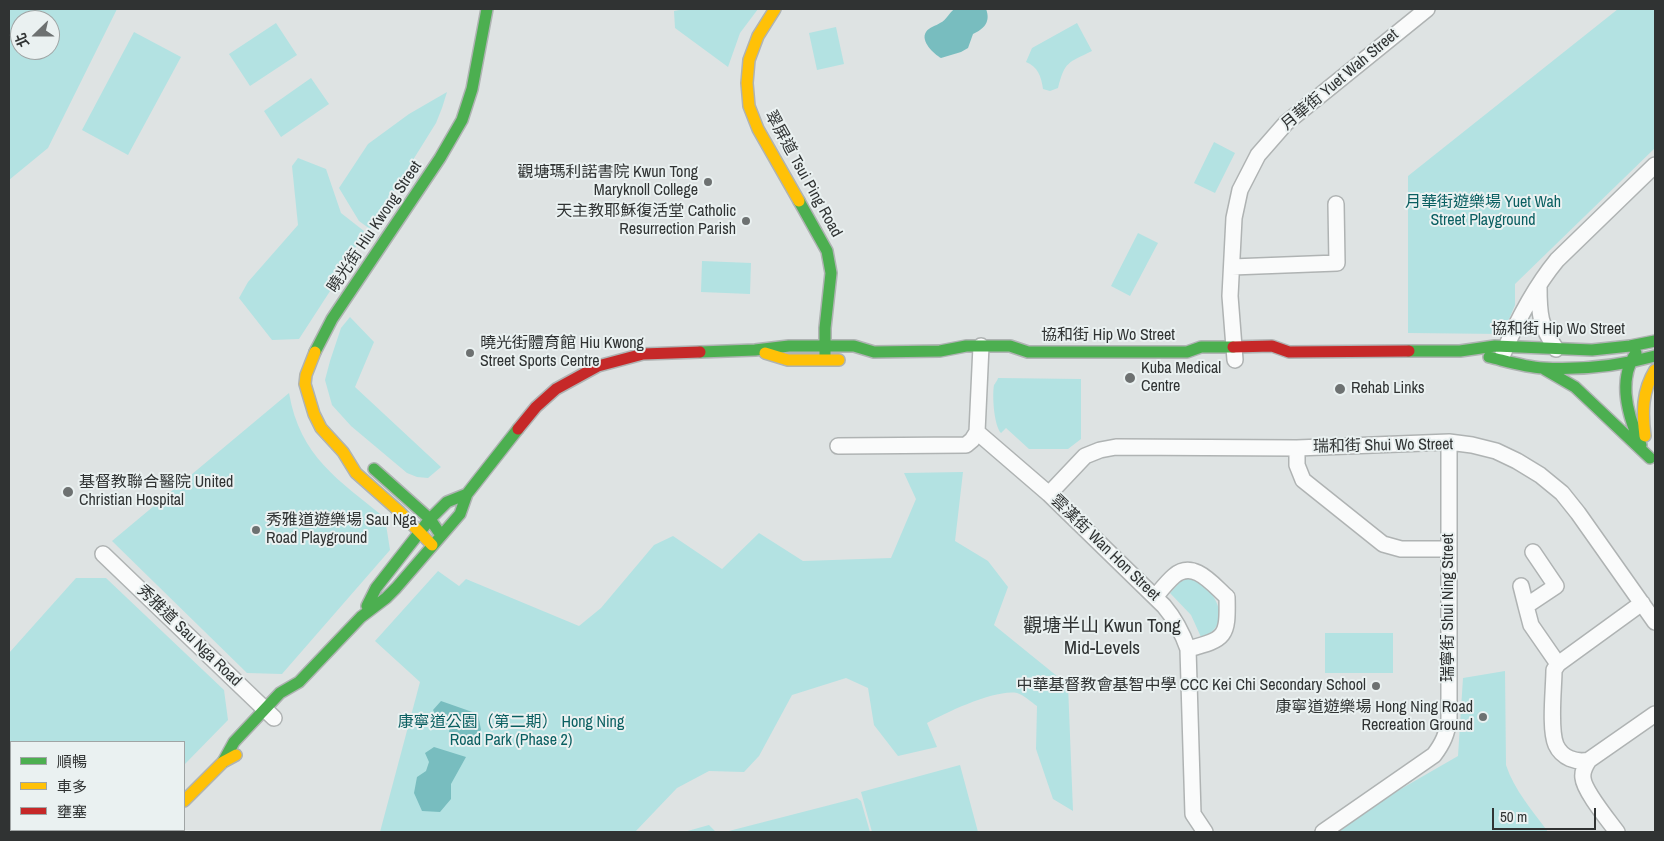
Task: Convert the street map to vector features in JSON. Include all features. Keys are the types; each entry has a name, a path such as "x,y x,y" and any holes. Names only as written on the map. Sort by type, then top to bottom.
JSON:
{"main road":[{"name":"曉光街 Hiu Kwong Street","path":"432,545 356,473 343,452 321,428 314,414 305,384 308,365 332,319 440,158 462,120 472,89 488,9"},
{"name":"翠屏道 Tsui Ping Road","path":"775,9 758,36 749,60 747,83 749,106 758,128 827,251 831,273 825,360"},
{"name":"協和街 Hip Wo Street","path":"1503,354 1556,349 1592,350 1642,345 1655,341"},
{"path":"1642,345 1630,363 1626,385 1629,417 1638,440 1653,461"},
{"name":"協和街 Hip Wo Street","path":"185,800 223,762 234,742 276,713 299,682 361,617 386,598 460,514 466,494 536,407 556,389 586,371 607,363 643,354 755,350 789,346 854,346 874,352 940,351 966,346 982,357 1010,346 1028,352 1187,352 1201,346 1234,357 1272,346 1289,352 1460,351 1486,347 1542,368 1589,368 1630,363 1655,356"},
{"name":"協和街 Hip Wo Street","path":"755,350 788,360 854,360 874,352"},
{"name":"協和街 Hip Wo Street","path":"940,351 956,357"},
{"name":"協和街 Hip Wo Street","path":"1011,360 1028,352"},
{"name":"協和街 Hip Wo Street","path":"1187,352 1201,360"},
{"name":"協和街 Hip Wo Street","path":"1272,360 1289,352"},
{"path":"1542,368 1575,387 1653,461"},
{"path":"1653,461 1644,433 1643,408 1646,387 1655,370"},
{"name":"曉光街 Hiu Kwong Street","path":"343,452 363,461 430,519 441,535"},
{"name":"協和街 Hip Wo Street","path":"361,617 376,588 430,519 447,502 466,494"},
{"name":"協和街 Hip Wo Street","path":"276,713 280,693 299,682"},
{"name":"協和街 Hip Wo Street","path":"223,762 244,751"}],"street":[{"name":"月華街 Yuet Wah Street","path":"1234,357 1230,296 1234,218 1240,190 1258,155 1286,123 1427,9"},
{"path":"1503,354 1514,326 1539,286 1544,274 1655,165"},
{"path":"1232,266 1337,263 1336,204"},
{"path":"1539,286 1540,319 1556,349"},
{"path":"838,446 966,445 977,432 982,357"},
{"name":"雲漢街 Wan Hon Street","path":"977,432 1049,494 1155,597 1175,619 1188,649 1193,814 1204,832"},
{"name":"瑞和街 Shui Wo Street","path":"1049,494 1085,456 1116,447 1297,448 1449,442 1472,445 1496,451 1517,461 1540,475 1562,493 1655,622"},
{"name":"瑞寧街 Shui Ning Street","path":"1323,832 1434,755 1442,745 1447,732 1449,719 1449,442"},
{"path":"1297,448 1296,464 1304,480 1382,544 1401,549 1449,548"},
{"path":"1526,606 1556,586 1533,552"},
{"name":"秀雅道 Sau Nga Road","path":"103,554 276,713"},
{"path":"1155,597 1175,575 1184,571 1193,571 1201,574 1227,597 1227,623 1220,637 1214,642 1188,649"},
{"path":"1521,586 1531,625 1558,664"},
{"path":"1589,760 1572,761 1556,745 1554,734 1554,670 1558,664 1642,603"},
{"path":"1617,832 1587,790 1582,780 1583,768 1589,760 1655,714"}],"green space":[{"path":"9,9 117,9 48,148 9,180"},
{"path":"685,9 758,9 740,33 728,67 675,28 674,11"},
{"name":"月華街遊樂場 Yuet Wah Street Playground","path":"1618,9 1655,9 1655,148 1515,284 1515,305 1503,334 1408,333 1408,176"},
{"path":"276,23 297,55 250,86 229,54"},
{"path":"1077,23 1092,51 1069,64 1063,73 1058,88 1050,91 1043,89 1038,72 1026,62 1032,48"},
{"path":"836,27 844,64 817,70 809,33"},
{"path":"134,32 181,57 128,155 82,130"},
{"path":"311,78 329,104 281,137 264,111"},
{"path":"447,92 436,123 370,229 359,221 339,188 368,144 409,114"},
{"path":"1214,142 1235,153 1215,193 1194,183"},
{"path":"298,158 326,169 341,213 364,231 345,268 299,339 272,340 239,298 248,282 298,225 292,166"},
{"path":"1138,233 1158,243 1130,296 1111,286"},
{"path":"702,261 751,263 750,294 701,292"},
{"path":"350,317 374,342 355,387 441,467 428,478 417,477 407,473 351,426 332,405 325,380 341,328"},
{"path":"998,378 1081,379 1081,439 1068,449 1029,449 1006,428 1001,433 995,417 993,403 994,385"},
{"name":"秀雅道遊樂場 Sau Nga Road Playground","path":"289,393 294,415 312,451 337,479 385,518 390,550 282,674 247,673 112,541"},
{"name":"康寧道公園（第二期） Hong Ning Road Park (Phase 2)","path":"963,472 955,541 988,561 1008,587 994,625 1068,685 1073,811 1053,799 1036,749 1037,706 1022,695 1017,693 997,694 947,713 927,723 937,747 898,756 874,725 868,688 846,678 792,695 759,756 744,772 709,771 677,788 635,832 380,832 420,682 375,641 438,571 459,586 466,579 579,626 601,608 654,545 673,536 722,569 759,533 803,561 891,558 916,499 904,473"},
{"path":"76,578 106,578 224,690 228,720 185,764 185,741 10,741 10,763 9,653"},
{"path":"1186,579 1195,580 1204,586 1217,603 1218,623 1212,631 1201,637 1191,615 1170,593 1180,582"},
{"path":"1325,633 1393,633 1393,673 1325,673"},
{"name":"康寧道遊樂場 Hong Ning Road Recreation Ground","path":"1505,671 1506,765 1519,792 1548,832 1336,832 1399,790 1458,756 1463,678"},
{"path":"960,765 978,832 872,832 861,792"},
{"path":"857,798 861,801 870,832 725,832"},
{"path":"709,825 716,832 684,832"},
{"path":"77,831 118,831 117,832"}],"shaded area":[{"path":"955,9 986,9 988,18 986,24 973,34 968,48 941,58 926,43 926,32 942,22"},
{"path":"441,701 478,714 481,730 469,739 449,732 450,726 440,723 433,710"},
{"path":"434,747 466,757 451,784 451,799 440,812 422,811 414,793 417,777 426,771 429,762 425,753"}],"traffic: fast":[{"path":"315,352 332,319 440,158 462,120 472,89 487,9"},
{"path":"799,201 827,251 831,273 825,328 825,358"},
{"path":"1409,351 1460,351 1495,346 1592,350 1655,341"},
{"path":"700,352 755,350 789,346 854,346 874,352 940,351 966,346 1010,346 1028,352 1187,352 1201,347 1233,347"},
{"path":"1636,353 1627,375 1626,399 1632,423 1641,445"},
{"path":"1489,357 1543,368 1585,368 1613,365 1655,356"},
{"path":"1544,369 1575,387 1650,458"},
{"path":"223,762 234,742 280,693 299,682 361,617 396,588 460,514 467,494 518,429"},
{"path":"374,469 430,519 438,531"},
{"path":"367,606 376,588 430,519 447,502 467,494"}],"traffic: slow":[{"path":"775,9 758,36 749,60 747,83 749,106 758,129 799,201"},
{"path":"315,352 306,375 305,384 314,414 321,428 343,452 356,473 400,512 432,545"},
{"path":"765,353 788,360 839,360"},
{"path":"1645,436 1643,419 1645,394 1655,370"},
{"path":"185,800 223,762 236,755"}],"traffic: jam":[{"path":"1233,347 1272,346 1289,352 1409,351"},
{"path":"518,429 536,407 556,389 598,366 643,354 700,352"}],"place":[{"name":"觀塘瑪利諾書院 Kwun Tong Maryknoll College","path":"708,182"},
{"name":"天主教耶穌復活堂 Catholic Resurrection Parish","path":"746,221"},
{"name":"曉光街體育館 Hiu Kwong Street Sports Centre","path":"470,353"},
{"name":"Kuba Medical Centre","path":"1130,378"},
{"name":"Rehab Links","path":"1340,389"},
{"name":"基督教聯合醫院 United Christian Hospital","path":"68,492"},
{"name":"秀雅道遊樂場 Sau Nga Road Playground","path":"256,530"},
{"name":"中華基督教會基智中學 CCC Kei Chi Secondary School","path":"1376,686"},
{"name":"康寧道遊樂場 Hong Ning Road Recreation Ground","path":"1483,717"}],"district":[{"name":"觀塘半山 Kwun Tong Mid-Levels","path":"1102,638"}]}
